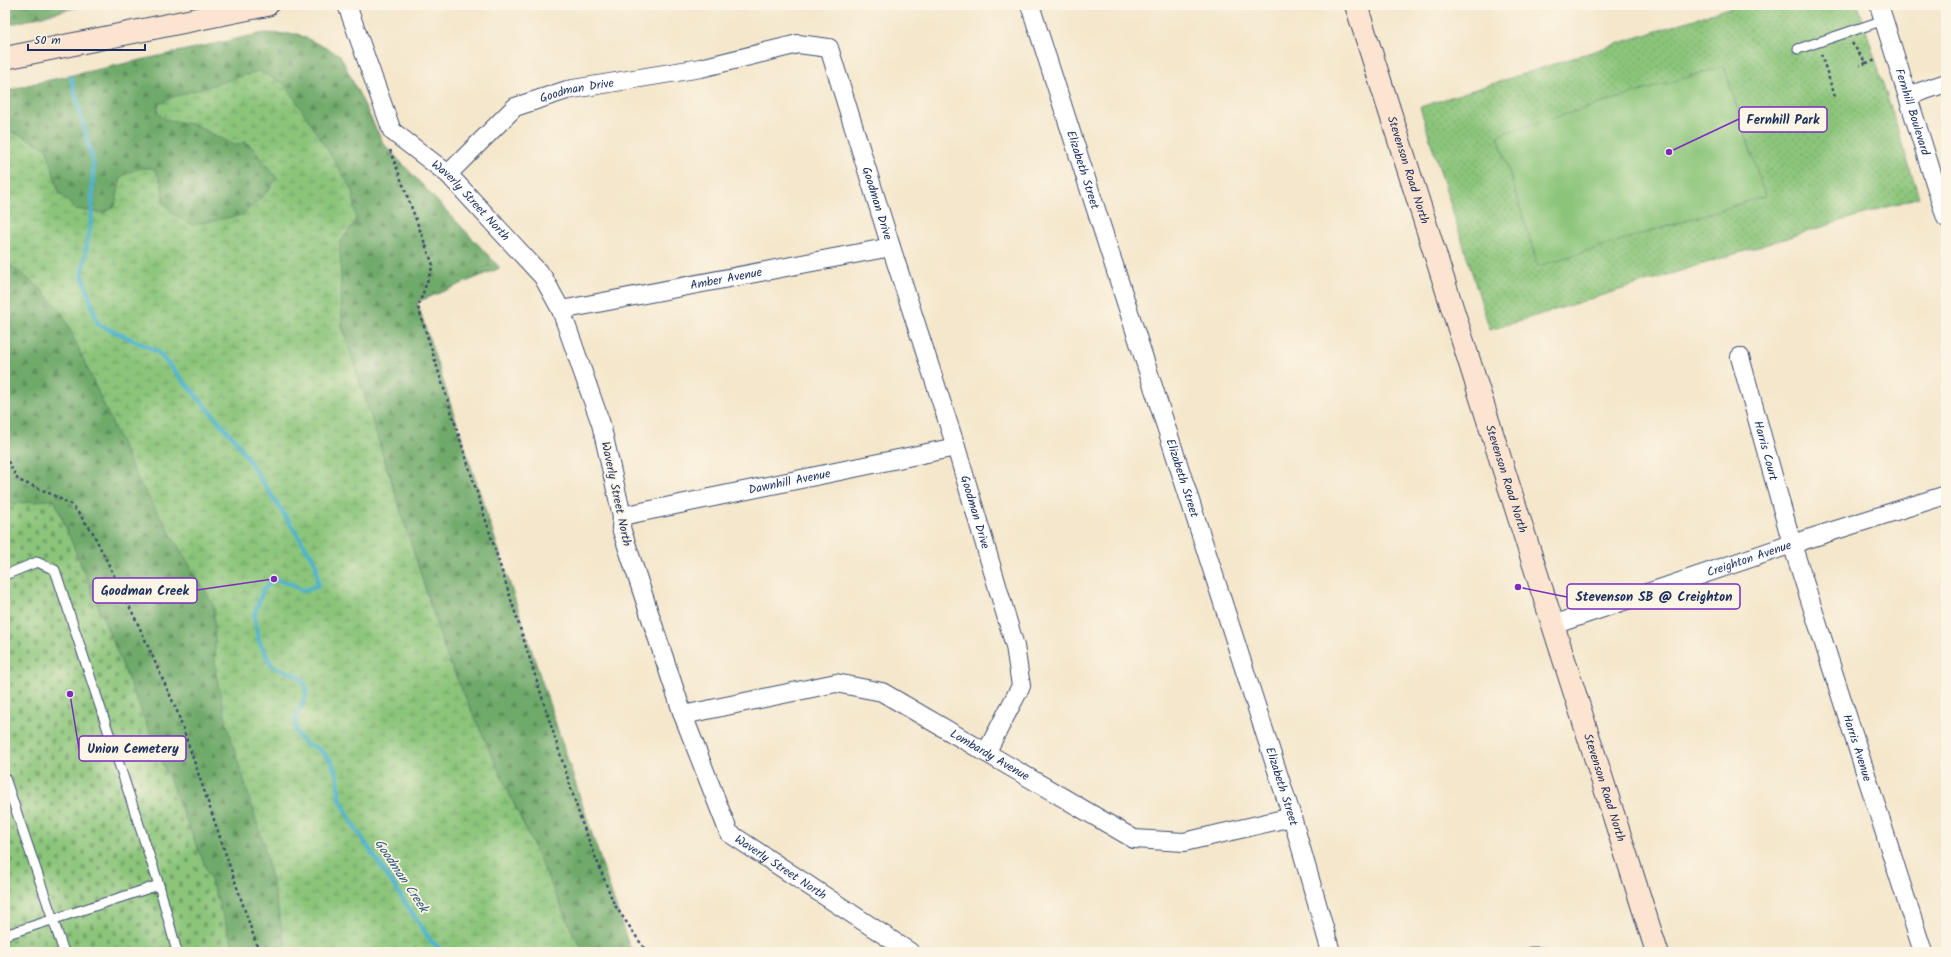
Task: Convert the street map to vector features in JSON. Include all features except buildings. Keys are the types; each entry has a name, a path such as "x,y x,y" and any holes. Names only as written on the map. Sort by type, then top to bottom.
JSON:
{"main road":[{"path":"5,58 267,5"},
{"name":"Stevenson Road North","path":"1356,5 1657,952"}],"street":[{"path":"347,5 392,131"},
{"name":"Elizabeth Street","path":"1030,5 1292,817 1331,952"},
{"name":"Fernhill Boulevard","path":"1882,13 1946,218"},
{"name":"Goodman Drive","path":"448,174 515,108 567,90 701,68 798,44 829,48 890,247 956,448 1015,646 1021,686 986,753"},
{"path":"1908,96 1946,83"},
{"name":"Waverly Street North","path":"392,131 448,174 544,277 561,310 601,424 622,516 621,528 682,715 729,833 910,952"},
{"name":"Amber Avenue","path":"561,310 890,247"},
{"name":"Harris Court","path":"1740,357 1792,544"},
{"name":"Dawnhill Avenue","path":"622,516 956,448"},
{"name":"Creighton Avenue","path":"1553,625 1792,544 1946,495"},
{"name":"Harris Avenue","path":"1792,544 1923,952"},
{"name":"Lombardy Avenue","path":"682,715 836,683 882,692 1134,839 1184,842 1292,817"}],"lane":[{"path":"1798,49 1882,13"},
{"path":"5,575 37,562 55,570 159,885 177,952"},
{"path":"5,778 64,952"},
{"path":"5,935 159,885"},
{"path":"1530,952 1542,952"}],"path":[{"path":"1852,43 1866,63"},
{"path":"1820,49 1835,97"},
{"path":"1860,65 1877,60"},
{"path":"392,131 387,143 433,265 418,307 439,376 582,823 614,904 644,948 650,952"},
{"path":"5,456 18,480 45,491 72,505 92,531 138,624 177,711 259,952"}],"green space":[{"path":"5,5 85,5 5,26"},
{"path":"1738,5 1858,5 1919,197 1490,330 1420,107"},
{"path":"263,33 298,34 340,55 383,143 500,268 417,302 629,946 639,952 585,952 574,935 447,657 342,326 340,243 356,221 320,138 164,119 192,124 235,145 246,142 254,149 277,178 268,191 242,215 192,226 172,213 163,202 162,184 154,170 144,167 121,177 116,206 103,213 75,209 59,193 47,149 23,136 5,130 5,92 27,85"},
{"path":"1724,66 1765,196 1538,266 1498,135"},
{"path":"259,71 285,84 353,191 356,221 340,243 342,326 447,657 574,935 585,952 287,952 264,845 229,732 216,675 214,606 137,478 62,312 40,288 5,261 5,130 23,136 47,149 59,193 75,209 103,213 115,206 121,177 141,168 145,168 154,169 162,184 163,202 172,213 192,225 242,215 268,191 277,178 254,149 246,142 235,145 192,124 164,119 157,111 159,104 173,97"},
{"path":"5,261 40,288 62,312 137,478 214,606 216,675 264,845 287,952 235,952 212,883 54,499 5,505"},
{"path":"54,499 212,883 235,952 5,952 5,505"}],"waterway":[{"name":"Goodman Creek","path":"71,78 93,162 92,214 82,274 98,324 157,351 236,441 316,563 318,586 303,591 291,584 274,579 263,590 254,615 259,641 272,666 299,676 306,686 306,695 296,717 296,732 304,743 319,749 331,761 338,777 339,796 352,823 431,941 444,952"}],"place":[{"name":"Fernhill Park","path":"1669,152"},
{"name":"Goodman Creek","path":"274,579"},
{"name":"Stevenson SB @ Creighton","path":"1518,587"},
{"name":"Union Cemetery","path":"70,694"}]}
